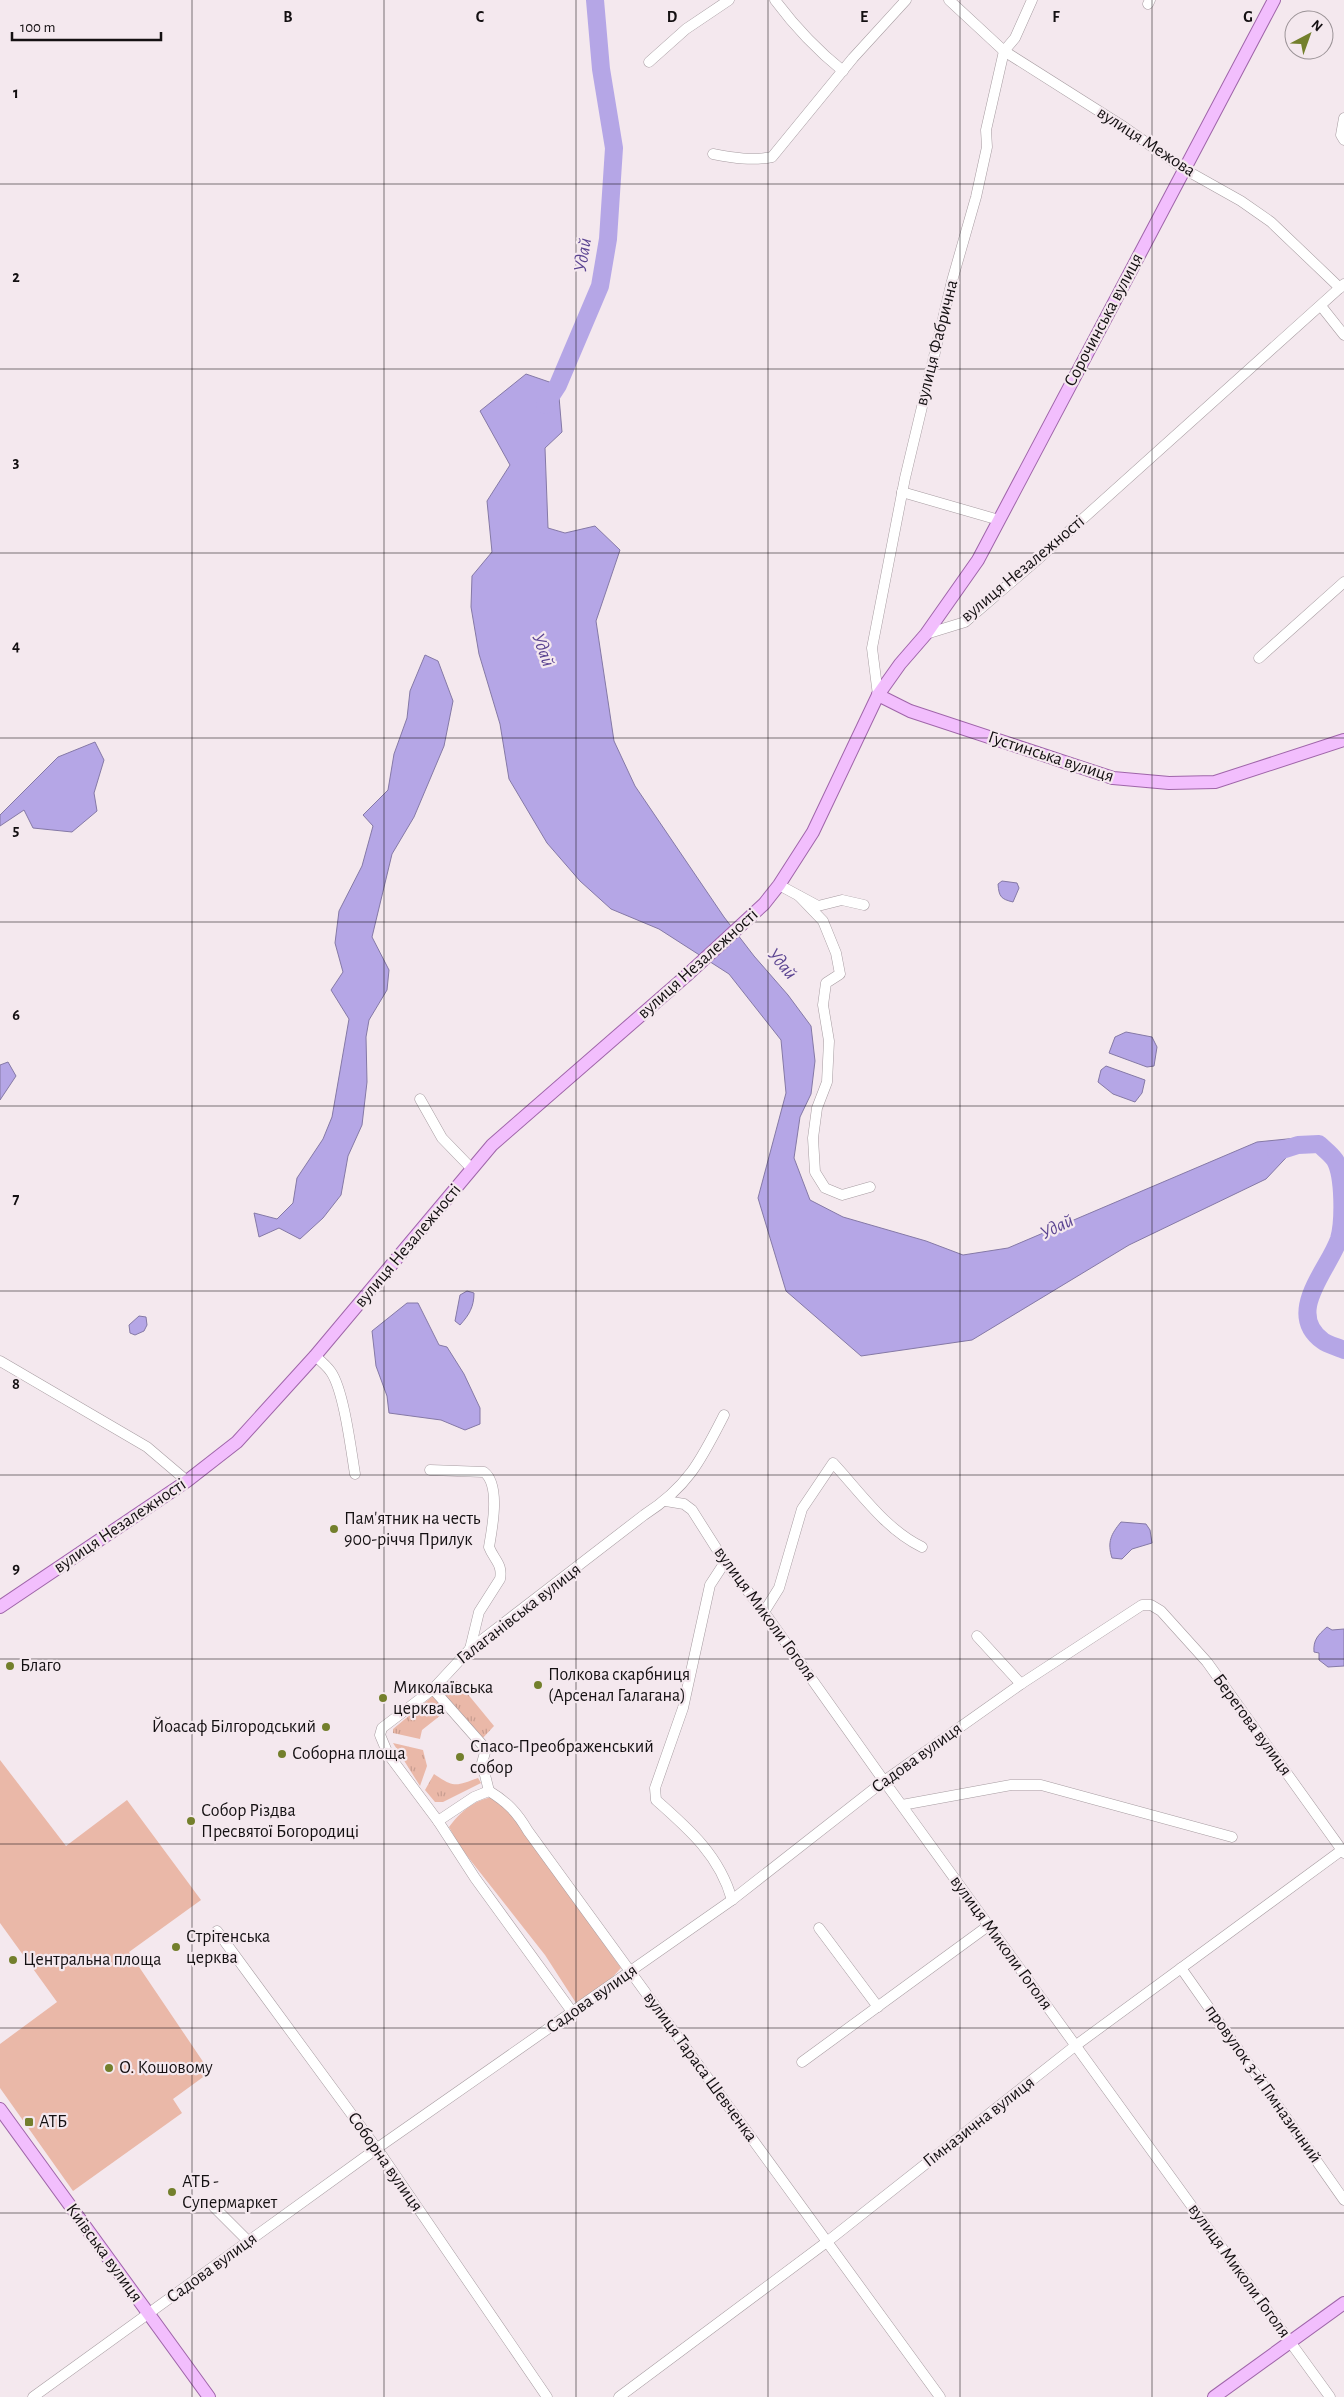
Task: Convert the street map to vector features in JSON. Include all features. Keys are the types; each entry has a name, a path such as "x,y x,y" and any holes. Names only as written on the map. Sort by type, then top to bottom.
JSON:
{"main road":[{"name":"Сорочинська вулиця","path":"926,634 978,560 1274,0"},
{"name":"вулиця Незалежності","path":"0,1607 188,1481 237,1442 315,1356 492,1145 686,976 764,904 779,885 813,832 878,695 900,664 926,634"},
{"name":"Густинська вулиця","path":"878,695 910,711 1113,778 1169,783 1215,782 1344,740"},
{"name":"Київська вулиця","path":"0,2109 209,2397"},
{"path":"1214,2397 1344,2303"}],"street":[{"path":"649,62 686,29 729,0"},
{"path":"775,0 792,23 817,50 843,71"},
{"path":"713,154 737,159 758,160 772,157 843,71 906,0"},
{"name":"вулиця Межова","path":"950,0 1004,50 1124,127 1184,169 1241,201 1271,222 1342,286"},
{"name":"вулиця Фабрична","path":"878,695 872,648 902,492 952,281 976,197 987,147 986,130 1004,50 1015,38 1032,0"},
{"path":"1344,118 1341,135 1344,140"},
{"name":"вулиця Незалежності","path":"926,634 965,622 1038,560 1342,286"},
{"path":"1321,306 1344,334"},
{"path":"902,492 999,520"},
{"path":"1259,658 1344,582"},
{"path":"779,885 818,906 842,900 864,905"},
{"path":"799,896 823,921 836,953 840,974 826,983 823,1005 829,1041 827,1082 817,1108 813,1138 815,1172 826,1188 842,1195 870,1187"},
{"path":"420,1099 442,1138 472,1169"},
{"path":"315,1356 331,1371 336,1380 349,1435 355,1474"},
{"path":"0,1361 147,1447 188,1481"},
{"name":"Галаганівська вулиця","path":"438,1821 388,1754 380,1735 382,1728 433,1689 455,1662 470,1649 644,1515 666,1501 698,1465 724,1415"},
{"path":"764,1612 779,1588 802,1509 833,1462 883,1518 907,1540 922,1546"},
{"path":"430,1470 484,1472 491,1481 495,1512 489,1547 500,1564 502,1573 479,1612 470,1649"},
{"name":"вулиця Миколи Гоголя","path":"666,1501 684,1504 692,1510 725,1562 764,1612 884,1782 1330,2397"},
{"path":"725,1562 710,1585 678,1726 655,1788 656,1800 704,1845 727,1882 732,1900"},
{"name":"Садова вулиця","path":"33,2397 376,2148 573,2013 732,1900 884,1782 1021,1684 1134,1609 1142,1605 1151,1605"},
{"name":"Берегова вулиця","path":"1151,1605 1161,1611 1207,1662 1343,1852"},
{"path":"978,1636 1021,1684"},
{"path":"433,1689 486,1749 482,1763 488,1791 468,1800 438,1821 476,1878 573,2013"},
{"path":"902,1805 1011,1785 1041,1785 1232,1837"},
{"name":"вулиця Тараса Шевченка","path":"488,1791 508,1803 517,1812 528,1831 940,2397"},
{"name":"Гімназична вулиця","path":"619,2397 828,2241 1075,2046 1343,1852"},
{"path":"802,2062 988,1926"},
{"path":"819,1928 878,2007"},
{"name":"Соборна вулиця","path":"217,1931 376,2148 547,2397"},
{"name":"провулок 3-й Гімназичний","path":"1181,1968 1344,2200"},
{"path":"214,2207 248,2241"}],"green space":[{"path":"457,1681 494,1726 481,1740 442,1692"},
{"path":"434,1695 446,1711 422,1730 420,1739 393,1733 393,1729"},
{"path":"393,1743 423,1750 427,1766 420,1786"},
{"path":"0,1760 66,1846 127,1800 201,1900 129,1952 210,2072 173,2099 182,2113 73,2191 0,2088 0,2044 57,2002 0,1923"},
{"path":"434,1774 451,1784 460,1784 478,1778 481,1783 443,1802 435,1802 425,1790"},
{"path":"494,1797 503,1803 621,1968 608,1982 576,2003 545,1955 460,1847 449,1827 458,1816 474,1803"}],"water":[{"path":"526,374 558,385 562,432 545,448 548,528 565,533 595,526 620,550 596,621 614,741 635,786 724,917 811,1026 815,1061 811,1094 800,1117 794,1158 810,1200 843,1217 926,1241 963,1255 1008,1248 1257,1142 1297,1138 1298,1145 1266,1179 1129,1245 972,1340 861,1356 786,1291 758,1198 786,1093 781,1040 729,974 659,929 611,909 580,881 547,843 509,779 500,724 479,654 471,607 472,576 492,552 487,501 510,465 480,411"},
{"path":"425,655 438,661 453,701 444,746 414,817 392,854 372,937 389,970 387,990 369,1020 366,1037 367,1082 362,1125 348,1156 341,1195 323,1218 300,1239 279,1228 259,1237 254,1213 277,1219 293,1203 297,1178 323,1139 332,1117 349,1019 331,990 343,972 335,943 339,911 362,866 373,826 363,815 388,790 394,754 407,718 410,691"},
{"path":"95,742 104,760 94,793 97,811 72,832 33,828 24,810 0,826 0,815 58,757"},
{"path":"1002,881 1017,883 1019,888 1013,902 1006,900 1000,895 998,884"},
{"path":"1126,1032 1152,1037 1157,1047 1154,1066 1147,1067 1109,1053 1115,1037"},
{"path":"8,1062 16,1076 0,1100 0,1065"},
{"path":"1106,1066 1145,1080 1142,1093 1135,1102 1113,1094 1098,1082 1101,1070"},
{"path":"467,1291 474,1293 472,1307 460,1325 455,1321 460,1295"},
{"path":"407,1303 418,1303 439,1345 447,1347 464,1374 480,1408 480,1424 465,1430 441,1420 389,1413 387,1396 376,1366 372,1331"},
{"path":"139,1316 146,1317 147,1325 144,1331 135,1335 130,1333 129,1325"},
{"path":"1121,1522 1146,1524 1150,1530 1152,1543 1132,1549 1122,1559 1112,1558 1111,1538"},
{"path":"1327,1627 1332,1630 1344,1629 1344,1666 1328,1667 1319,1660 1319,1653 1314,1652 1314,1644 1317,1638"}],"waterway":[{"name":"Удай","path":"545,405 558,385 600,286 608,239 614,148 601,69 595,0"},
{"name":"Удай","path":"1276,1152 1298,1145 1319,1144 1335,1160 1338,1167 1342,1187 1341,1231 1334,1251 1319,1277 1308,1304 1308,1317 1312,1330 1323,1341 1344,1350"}],"place":[{"name":"Пам'ятник на честь 900-річчя Прилук","path":"334,1529"},
{"name":"Благо","path":"10,1666"},
{"name":"Полкова скарбниця (Арсенал Галагана)","path":"538,1685"},
{"name":"Миколаївська церква","path":"383,1698"},
{"name":"Йоасаф Білгородський","path":"326,1727"},
{"name":"Соборна площа","path":"282,1754"},
{"name":"Спасо-Преображенський собор","path":"460,1757"},
{"name":"Собор Різдва Пресвятої Богородиці","path":"191,1821"},
{"name":"Стрітенська церква","path":"176,1947"},
{"name":"Центральна площа","path":"13,1960"},
{"name":"О. Кошовому","path":"109,2068"},
{"name":"АТБ","path":"29,2122"},
{"name":"АТБ - Супермаркет","path":"172,2192"}]}
